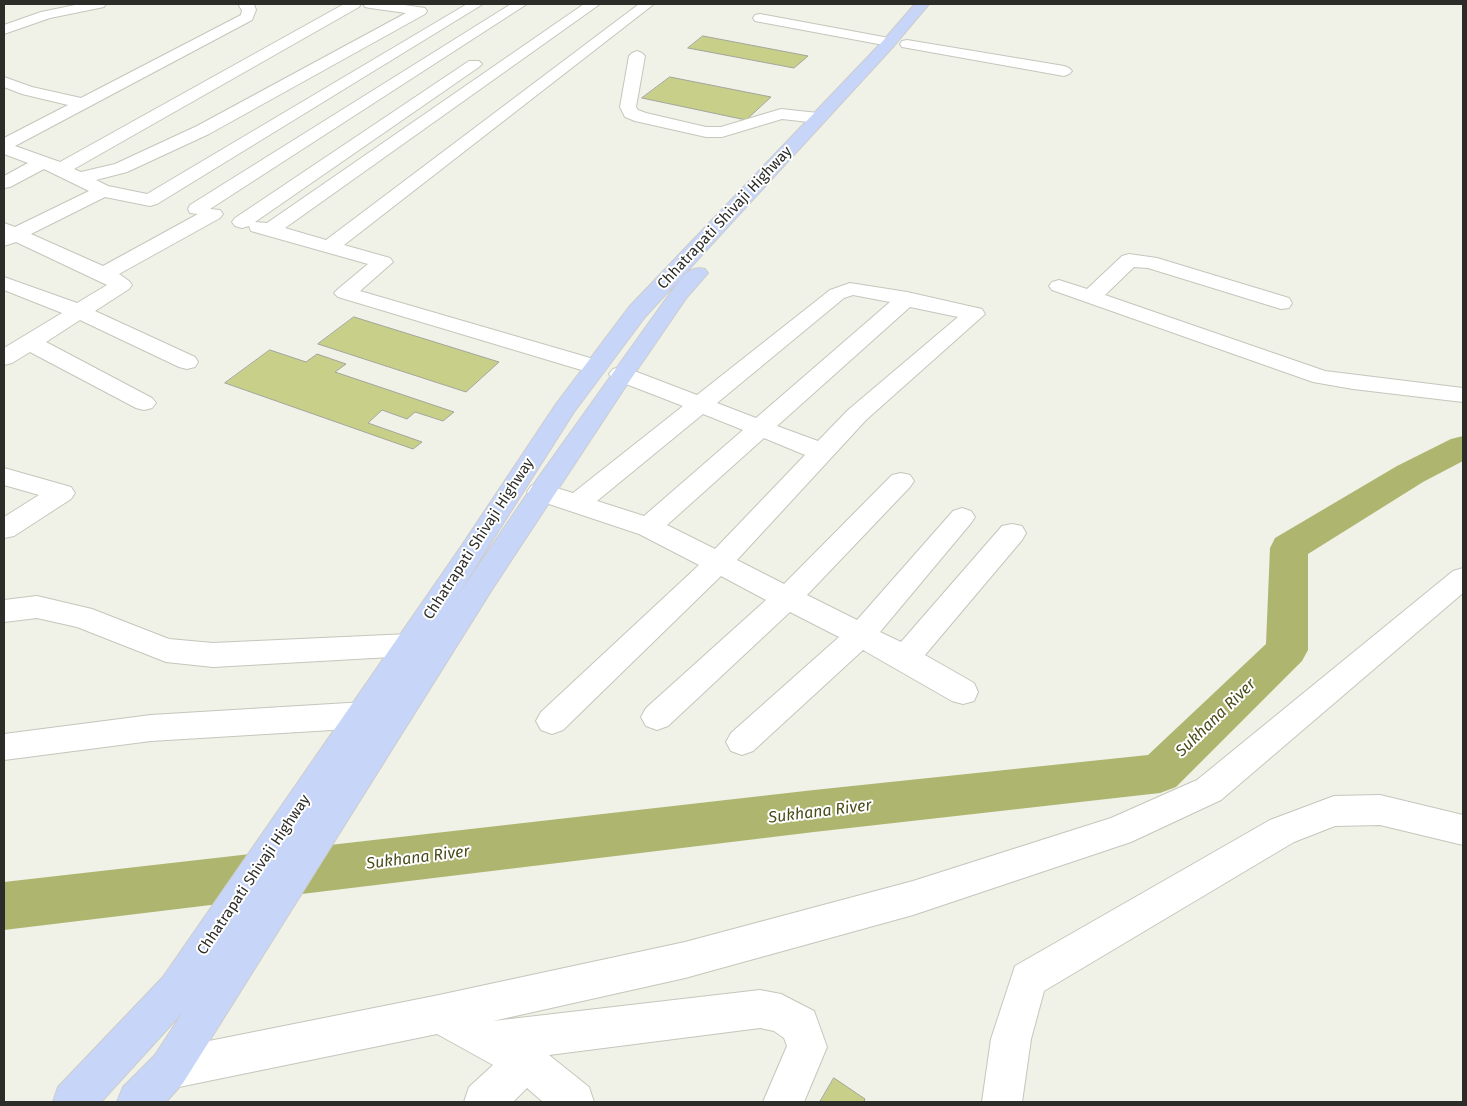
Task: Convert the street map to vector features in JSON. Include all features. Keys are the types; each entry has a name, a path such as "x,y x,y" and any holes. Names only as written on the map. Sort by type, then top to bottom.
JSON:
{"main road":[{"name":"Chhatrapati Shivaji Highway","path":"73,1102 176,990 540,492 621,374 680,293 898,43 922,4"},
{"name":"Chhatrapati Shivaji Highway","path":"138,1102 169,1068 222,986 370,727 409,645 564,409 637,312 818,118 940,4"}],"street":[{"path":"4,30 46,15 99,4"},
{"path":"6,150 83,103 247,17 249,10 246,6 247,4"},
{"path":"61,169 354,4"},
{"path":"77,179 121,168 146,158 203,130 420,11 389,5 370,4"},
{"path":"150,200 476,4"},
{"path":"104,274 205,212 520,4"},
{"path":"270,230 593,4"},
{"path":"329,247 647,4"},
{"path":"760,18 1064,71"},
{"path":"242,222 487,56"},
{"path":"638,56 628,107 631,113 706,132 722,132 782,114 818,118"},
{"path":"4,82 28,91 83,103"},
{"path":"6,150 61,169 103,191 205,212 383,262 345,293 596,367"},
{"path":"4,183 43,162"},
{"path":"8,234 103,191"},
{"path":"4,358 122,285 104,274 8,234"},
{"path":"1090,297 1129,260 1150,262 1281,303"},
{"path":"4,283 78,311 187,362"},
{"path":"1058,286 1321,377 1463,395"},
{"path":"552,721 718,563 856,415 974,314 907,298 858,289 850,289 837,294 698,404 577,504"},
{"path":"648,527 907,298"},
{"path":"29,342 144,402"},
{"path":"621,374 822,452"},
{"path":"4,476 62,493 4,529"},
{"path":"657,717 787,598 901,481"},
{"path":"540,492 648,527 905,658 963,692"},
{"path":"742,742 860,635 962,516"},
{"path":"905,658 1012,534"},
{"path":"169,1068 439,1014 685,960 913,898 1119,831 1209,790 1463,578"},
{"path":"4,611 37,607 82,617 166,650 204,654 409,645"},
{"path":"4,748 151,728 370,727"},
{"path":"1002,1102 1011,1039 1028,980 1282,831 1334,811 1380,810 1463,830"},
{"path":"491,1042 760,1009 781,1013 800,1025 807,1047 783,1102"},
{"path":"439,1014 526,1061 574,1102"},
{"path":"484,1102 526,1061"}],"building":[{"path":"703,36 808,56 794,68 688,48"},
{"path":"670,77 771,97 746,120 642,98"},
{"path":"354,317 499,362 466,392 318,344"},
{"path":"270,350 306,362 317,354 346,364 335,372 454,412 443,421 415,412 407,419 382,410 368,423 422,442 413,449 225,383"},
{"path":"834,1078 865,1099 864,1102 820,1102"}],"waterway":[{"name":"Sukhana River","path":"4,906 814,811 1160,773 1287,650 1289,548 1410,474 1463,447"}]}
